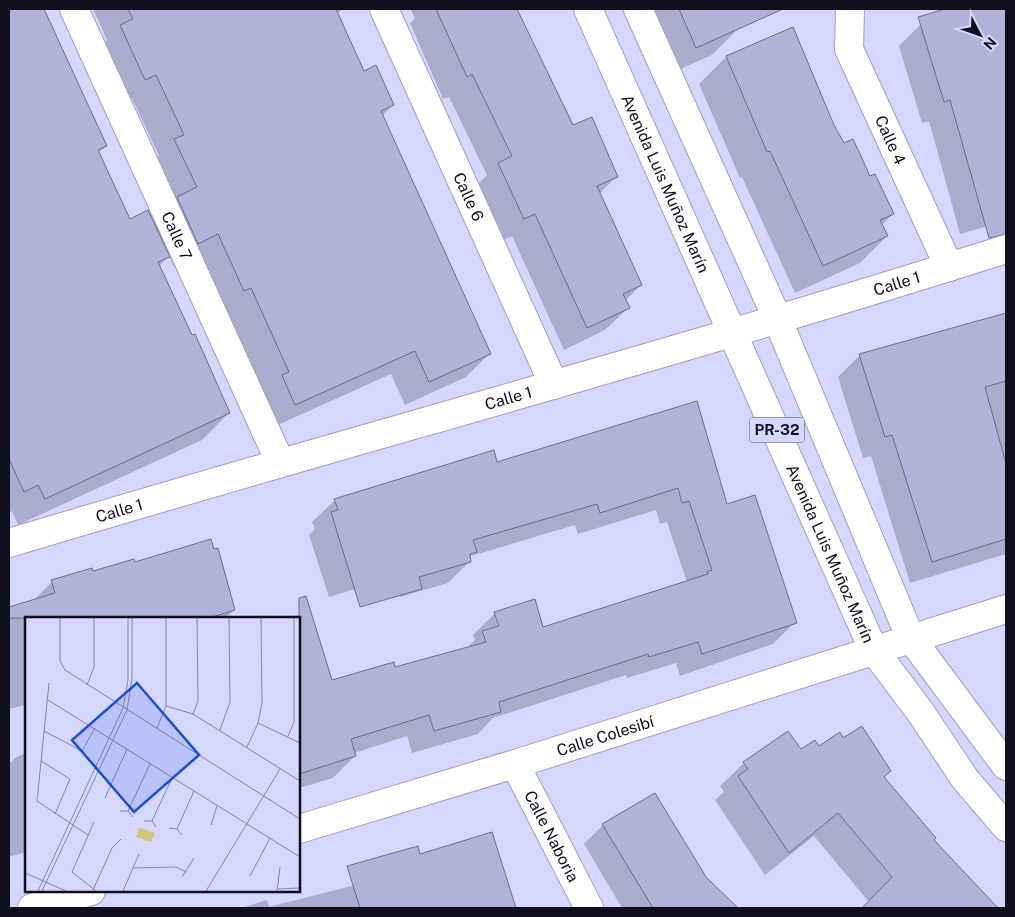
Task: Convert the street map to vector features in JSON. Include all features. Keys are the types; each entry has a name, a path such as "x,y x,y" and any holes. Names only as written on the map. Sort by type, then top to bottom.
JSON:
{"street":[{"name":"Calle 7","path":"74,9 280,462"},
{"name":"Calle 6","path":"384,9 554,385"},
{"name":"Avenida Luis Muñoz Marín","path":"588,9 733,331 873,650 921,713 965,779 1006,827"},
{"name":"PR-32","path":"638,9 777,318 910,637 1006,766"},
{"name":"Calle 4","path":"850,9 849,49 949,267"},
{"name":"Calle 1","path":"9,541 554,385 1006,249"},
{"name":"Calle Colesibí","path":"300,829 515,764 1006,608"},
{"name":"Calle Naboria","path":"515,764 589,908"},
{"path":"32,908 88,892"}],"building":[{"path":"9,9 44,9 107,146 98,150 130,219 148,210 170,257 158,262 192,335 195,334 230,413 45,499 38,485 24,492 9,459"},
{"path":"128,9 336,9 364,71 376,65 394,105 381,111 491,354 429,382 415,351 295,405 282,375 289,372 251,288 244,291 218,234 198,244 177,197 197,187 174,139 184,135 156,75 145,80 120,25 133,19"},
{"path":"436,9 517,9 573,125 592,117 618,177 597,186 642,285 623,294 630,308 587,328 535,214 524,219 498,163 512,156 472,74 467,77"},
{"path":"679,9 783,9 696,48"},
{"path":"945,9 1006,9 1006,234 989,238 950,100 944,102 918,17"},
{"path":"793,27 834,125 844,143 853,139 870,176 875,174 894,214 880,220 888,236 823,266 770,151 767,152 726,56"},
{"path":"1006,313 1006,381 985,387 1006,464 1006,539 932,562 892,435 885,437 859,354"},
{"path":"697,401 727,504 755,495 797,623 702,654 698,642 649,657 648,654 499,702 501,712 434,731 429,715 351,739 356,756 300,774 299,598 306,596 332,680 394,662 395,667 486,642 482,631 499,626 494,612 535,599 543,627 708,574 707,572 712,570 689,501 682,503 678,488 600,513 597,504 473,540 477,552 470,554 471,562 419,577 422,589 360,607 331,512 338,510 334,499 494,450 497,462"},
{"path":"211,539 214,549 218,548 235,610 212,617 9,618 9,607 55,593 51,580 92,568 93,571 134,559 135,562"},
{"path":"862,726 891,771 884,777 936,838 934,840 998,908 862,908 892,877 838,813 789,853 738,776 748,769 743,762 788,731 801,749 815,740 819,746 840,732 843,738"},
{"path":"655,793 706,877 738,908 653,908 602,824"},
{"path":"492,832 516,908 360,908 347,866 418,846 420,854"}]}
